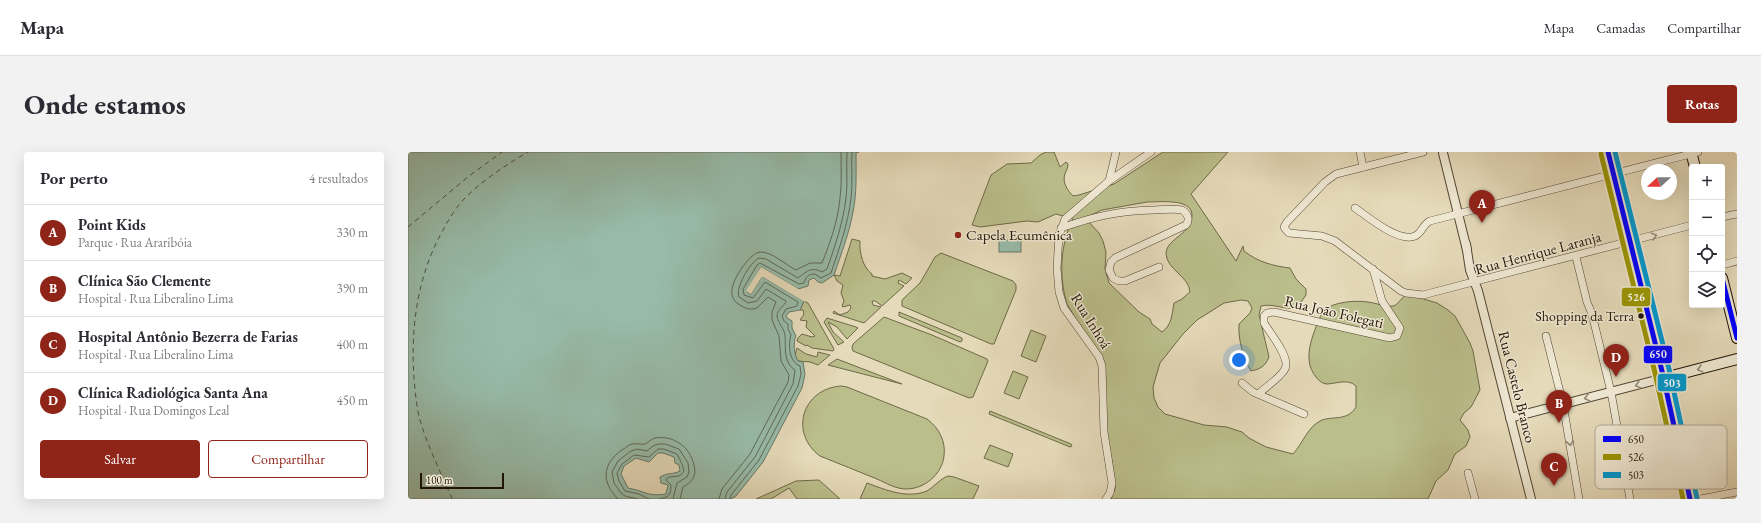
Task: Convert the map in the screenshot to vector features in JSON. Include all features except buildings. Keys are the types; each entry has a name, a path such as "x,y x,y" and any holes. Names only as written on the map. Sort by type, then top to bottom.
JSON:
{"main road":[{"path":"1608,152 1664,378 1674,425"},
{"path":"1693,153 1695,164"},
{"path":"1725,286 1734,310 1736,337"},
{"path":"1664,378 1737,359"},
{"path":"1688,489 1690,499"}],"street":[{"path":"1108,181 1116,152"},
{"name":"Rua Inhoá","path":"1106,499 1110,493 1112,483 1104,432 1102,366 1099,357 1064,308 1060,296 1057,268 1061,228 1067,216 1108,181 1151,152"},
{"path":"1360,152 1364,167"},
{"path":"1372,269 1336,241 1322,236 1289,233 1285,228 1285,223 1329,179 1341,172 1424,152"},
{"name":"Rua Castelo Branco","path":"1442,152 1466,244 1475,268 1476,283 1531,499"},
{"path":"1355,208 1396,234 1412,236 1418,234 1428,222 1458,213 1613,175 1693,153"},
{"path":"1061,228 1092,217 1110,213 1182,210 1186,213 1188,218 1186,225 1115,258 1111,262 1109,270 1113,278 1122,281 1159,267"},
{"path":"1725,217 1737,214"},
{"name":"Rua Henrique Laranja","path":"1372,269 1401,291 1413,295 1426,295 1689,226"},
{"path":"1576,256 1586,302 1592,314 1611,392 1617,425"},
{"path":"1725,263 1737,261"},
{"name":"Rua João Folegati","path":"1258,394 1283,373 1287,365 1285,357 1264,323 1264,316 1266,313 1274,312 1390,338 1397,336 1400,333 1400,328 1382,301 1372,269"},
{"path":"1546,336 1563,404 1579,499"},
{"path":"1510,418 1664,378"},
{"path":"1242,383 1249,390 1304,414"},
{"path":"1468,473 1475,499"},
{"path":"1628,489 1630,499"},
{"path":"1701,499 1737,492"}],"shaded area":[{"path":"1046,152 1054,152 1060,167 1066,162 1068,164 1064,180 1067,189 1073,196 1114,184 1163,152 1228,152 1191,194 1236,261 1243,246 1244,251 1260,261 1290,268 1296,279 1306,289 1306,295 1297,308 1270,305 1261,306 1259,315 1269,357 1264,365 1251,371 1246,361 1239,336 1239,324 1250,313 1252,308 1248,301 1241,300 1224,303 1197,320 1183,334 1160,363 1153,387 1154,398 1158,407 1165,414 1204,425 1227,427 1242,432 1249,438 1266,447 1293,454 1309,430 1317,423 1322,420 1345,416 1356,407 1356,386 1349,382 1325,384 1318,380 1311,369 1309,361 1310,344 1323,310 1339,303 1357,301 1393,306 1407,294 1437,303 1455,316 1473,351 1480,390 1471,407 1464,413 1460,420 1468,430 1470,437 1466,446 1455,454 1448,470 1436,481 1428,499 1111,499 1115,489 1115,482 1111,456 1105,441 1104,366 1067,304 1063,286 1063,251 1073,219 1056,214 1038,222 1027,221 980,227 972,225 991,175 1007,164 1031,163","holes":["1147,202 1181,203 1191,210 1192,215 1188,227 1170,244 1166,254 1167,260 1189,286 1190,292 1182,299 1174,303 1170,323 1162,332 1152,324 1150,319 1139,312 1109,283 1105,269 1106,252 1103,241 1099,233 1089,222 1089,216 1102,210"]},
{"path":"852,239 860,241 862,259 872,276 885,279 902,273 912,278 906,284 899,280 898,283 904,286 882,306 875,301 872,301 873,305 881,307 864,323 833,313 834,311 840,315 848,312 851,308 850,305 842,306 844,301 841,293 843,285 837,281 834,275 840,276"},
{"path":"941,253 1013,281 1016,285 1016,290 994,344 902,306 902,300 920,283 935,257"},
{"path":"804,301 808,303 834,349 833,351 812,348 797,341 802,334 812,337 815,336 806,327 807,321 800,320 804,314 803,310 800,310"},
{"path":"899,312 962,338 962,341 960,342 899,316"},
{"path":"884,317 932,335 987,359 988,361 973,397 969,398 853,351 853,344"},
{"path":"827,318 858,328 847,339 837,327 828,322 833,332 844,342 838,345 824,322"},
{"path":"1031,330 1046,336 1036,362 1021,356"},
{"path":"797,348 806,354 817,357 818,352 830,355 818,365 810,362 798,361 795,356"},
{"path":"837,359 902,384 828,365"},
{"path":"1013,371 1028,377 1019,399 1004,393"},
{"path":"841,386 847,387 927,419 935,426 941,435 944,445 943,463 936,474 920,486 906,489 899,488 820,456 810,447 805,436 803,425 804,414 809,403 817,395 828,389"},
{"path":"990,411 1071,444 1072,446 1070,447 989,414"},
{"path":"990,445 1013,454 1008,467 984,458"},
{"path":"948,476 979,486 973,499 860,499 867,483 897,493 912,494 927,491"},
{"path":"819,480 840,499 797,499 789,488 771,499 756,499 796,481"}],"water":[{"path":"408,152 859,152 856,153 856,190 853,212 834,275 822,283 818,282 814,278 809,280 808,286 798,289 761,267 747,292 751,294 763,277 804,301 800,310 789,312 786,316 792,321 792,328 796,336 794,345 795,352 798,361 803,362 805,374 802,388 763,462 736,496 731,499 408,499","holes":["658,453 663,453 674,457 675,463 679,465 680,471 660,477 661,483 668,485 666,494 655,495 628,488 621,474 624,466 636,458 649,462"]},
{"path":"999,240 1021,240 1021,252 999,252"}],"pier":[{"path":"761,267 800,290 797,290 762,269 749,291 751,292 760,276 764,275 805,299 805,302 763,277 751,294 746,291"}],"ferry route":[{"path":"408,227 469,176 502,152"},
{"path":"452,499 429,445 418,412 413,366 413,342 419,296 433,251 445,226 459,205 472,191 487,179 528,152"}],"transit line":[{"name":"650","path":"1608,152 1674,425"},
{"name":"503","path":"1615,152 1669,369 1681,425"},
{"name":"526","path":"1601,154 1667,425"},
{"name":"650","path":"1725,290 1737,338"},
{"name":"526","path":"1681,489 1683,499"},
{"name":"650","path":"1688,489 1690,499"},
{"name":"503","path":"1695,489 1697,498"}],"place":[{"name":"Point Kids","path":"1482,223"},
{"name":"Capela Ecumênica","path":"958,235"},
{"name":"Shopping da Terra","path":"1641,316"},
{"name":"Clínica Radiológica Santa Ana","path":"1616,377"},
{"name":"Clínica São Clemente","path":"1559,423"},
{"name":"Hospital Antônio Bezerra de Farias","path":"1554,486"}]}
